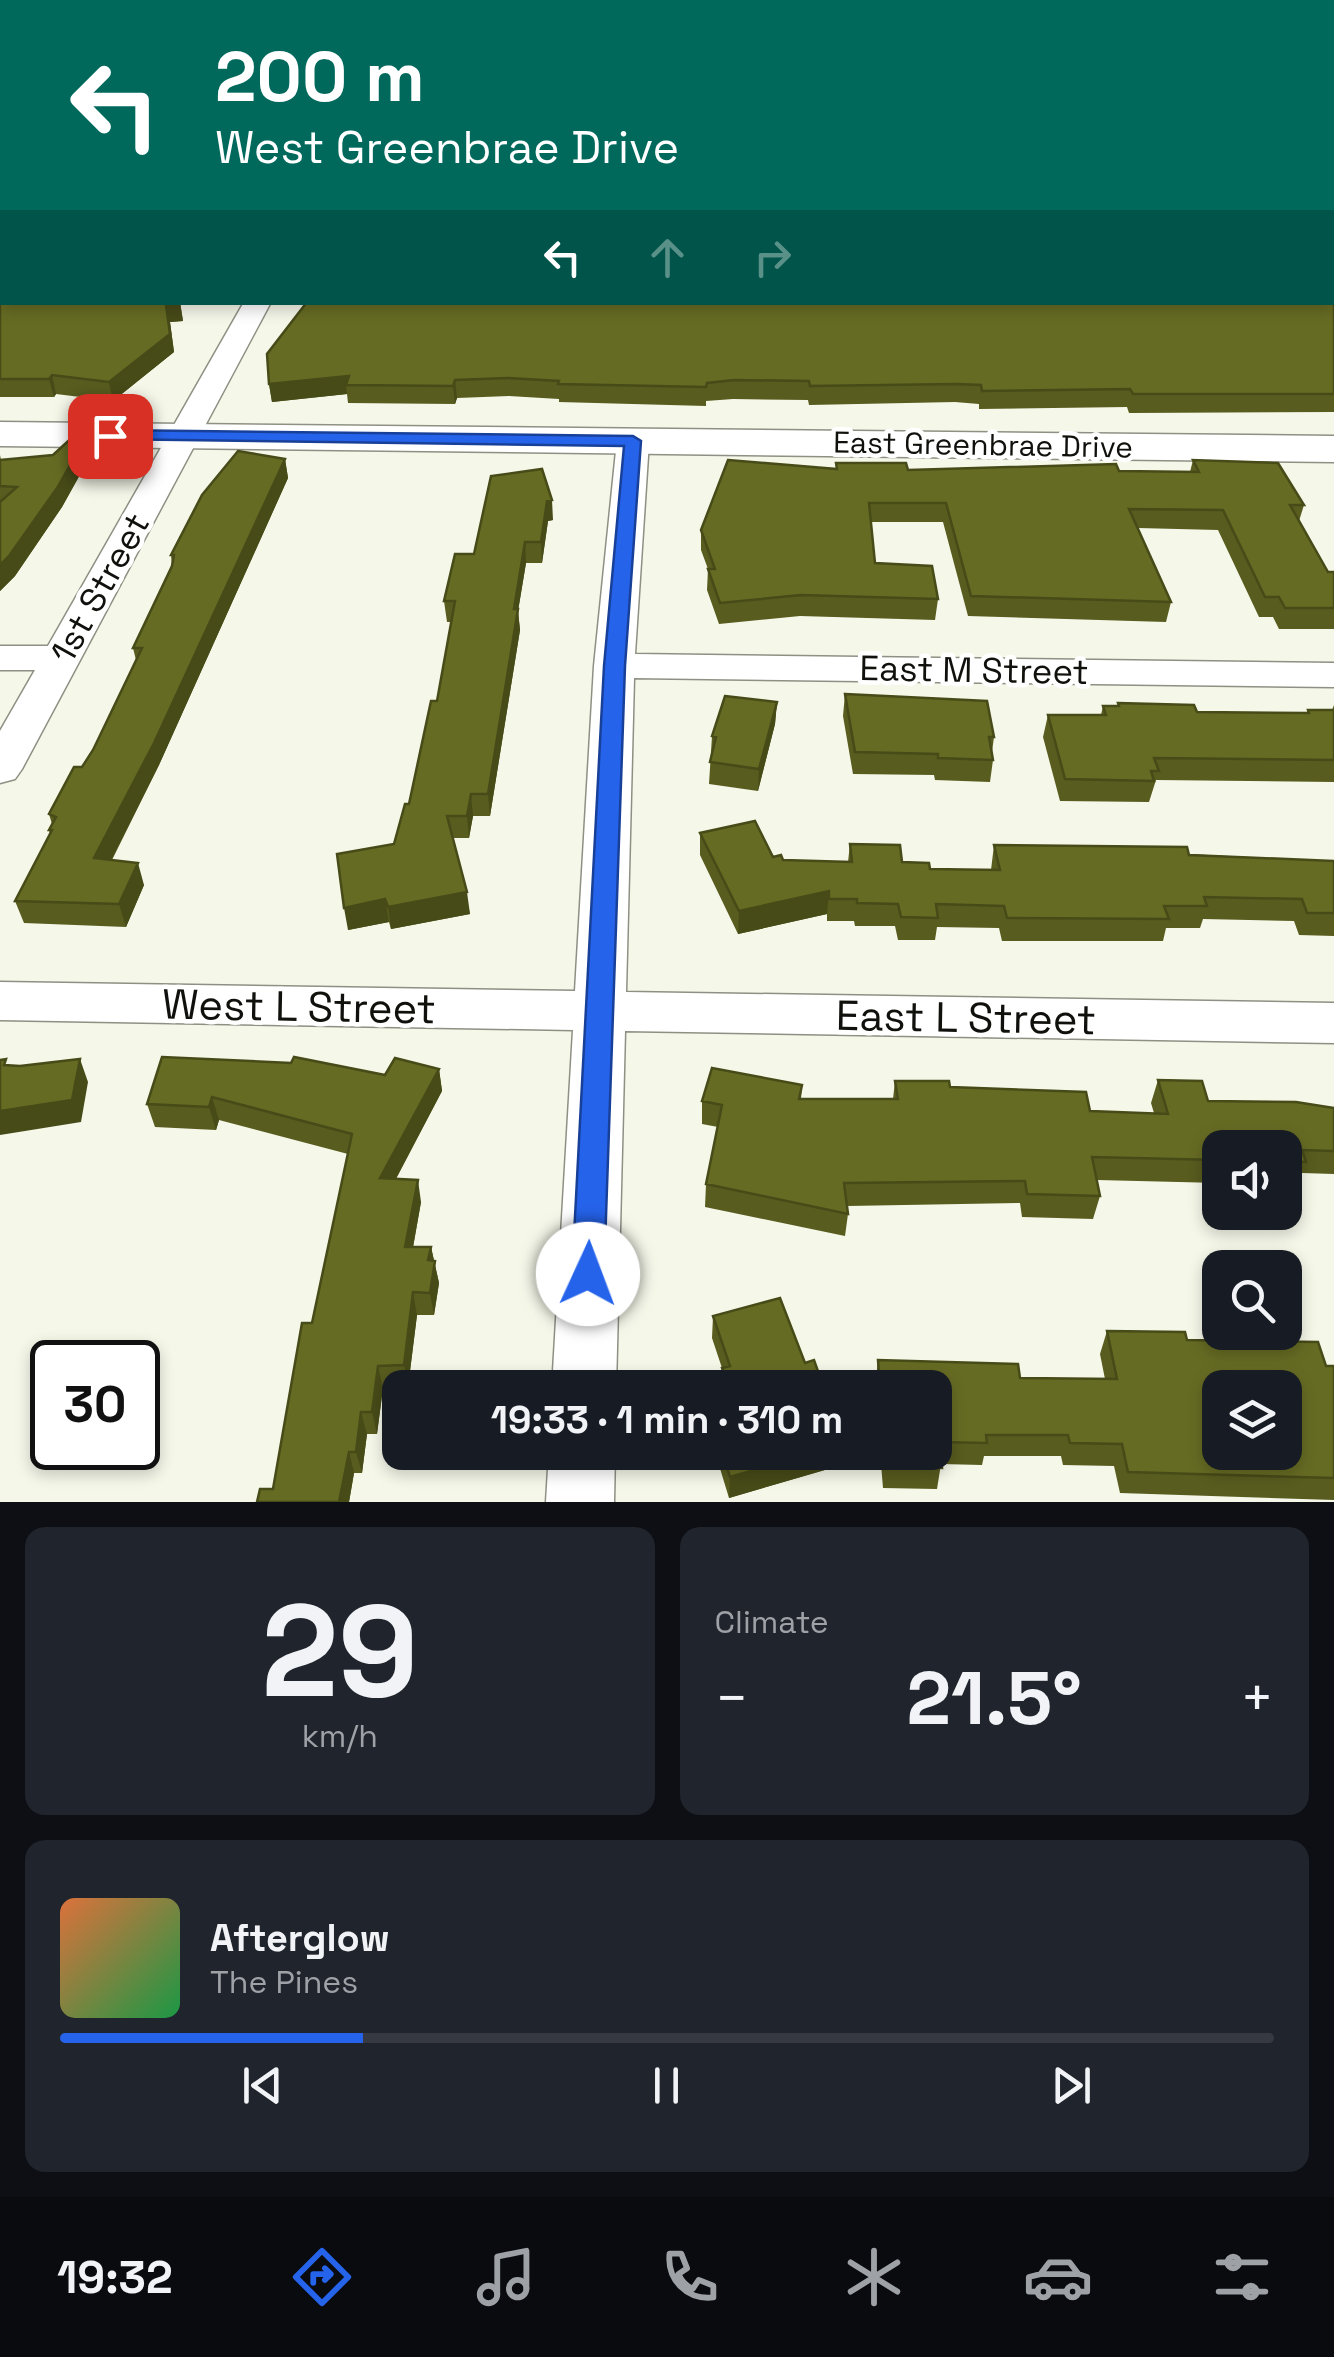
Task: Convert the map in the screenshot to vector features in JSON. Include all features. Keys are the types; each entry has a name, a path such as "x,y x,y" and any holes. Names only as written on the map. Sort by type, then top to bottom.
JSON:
{"street":[{"name":"1st Street","path":"0,769 256,305"},
{"name":"East Greenbrae Drive","path":"0,434 1334,448"},
{"path":"585,1370 614,666 633,441"},
{"path":"0,658 62,658"},
{"name":"East M Street","path":"614,666 1334,675"},
{"name":"West L Street","path":"0,1001 598,1010"},
{"name":"East L Street","path":"598,1010 1334,1023"},
{"path":"580,1502 581,1470"}],"building":[{"path":"0,305 166,305 170,334 109,382 52,375 49,379 0,379"},
{"path":"305,305 1334,305 1334,394 1133,394 1130,389 982,391 981,385 810,386 809,381 734,380 707,383 706,387 558,384 559,381 508,378 455,380 453,386 346,385 349,376 269,384 267,354"},
{"path":"78,432 87,435 57,488 0,565 0,502 17,487 0,486 0,460 53,455"},
{"path":"238,451 285,459 154,743 94,858 138,863 119,904 15,901 52,830 56,817 49,814 74,767 82,767 93,750 142,648 133,648 172,566 171,555 202,495"},
{"path":"728,460 837,469 836,463 906,463 908,470 1116,464 1119,471 1199,472 1193,460 1278,463 1304,505 1290,505 1328,572 1334,572 1334,608 1285,608 1279,597 1265,597 1223,510 1129,509 1171,602 971,596 946,503 869,503 875,563 932,566 938,599 801,595 720,603 708,569 715,569 701,530"},
{"path":"542,469 552,500 547,501 541,542 525,542 488,794 471,794 467,816 447,816 467,892 388,907 385,899 344,908 337,854 394,844 405,804 409,804 431,701 437,701 455,601 444,601 455,554 474,554 491,476"},
{"path":"845,694 987,701 994,737 989,737 993,760 855,752"},
{"path":"725,696 777,702 759,769 710,762 716,737 712,736"},
{"path":"1118,703 1194,705 1197,712 1334,710 1334,760 1154,758 1159,771 1151,771 1154,781 1065,779 1048,715 1106,715 1103,706 1119,706"},
{"path":"755,821 773,857 781,855 783,860 852,862 850,844 900,845 902,862 929,863 930,869 1000,870 994,845 1187,847 1189,855 1334,861 1334,913 1307,913 1302,899 1204,897 1207,906 1164,906 1169,919 1007,918 1004,906 936,904 938,918 901,917 898,904 829,899 829,891 739,911 700,833"},
{"path":"162,1057 291,1063 294,1057 385,1075 395,1058 439,1069 380,1178 418,1180 405,1247 431,1247 428,1260 435,1261 430,1293 413,1292 404,1365 378,1366 372,1412 361,1412 356,1452 349,1452 339,1502 257,1502 260,1489 273,1489 302,1323 312,1323 352,1134 212,1097 209,1107 147,1104"},
{"path":"6,1059 4,1065 20,1066 80,1059 72,1100 0,1111 0,1060"},
{"path":"712,1068 802,1085 799,1099 898,1099 895,1081 949,1081 950,1087 1086,1092 1090,1111 1168,1114 1158,1080 1202,1081 1208,1101 1296,1102 1334,1108 1334,1151 1302,1150 1302,1130 1202,1130 1202,1160 1092,1157 1100,1196 1027,1194 1025,1181 844,1183 848,1214 706,1184 722,1105 702,1101"},
{"path":"780,1298 805,1363 814,1360 818,1370 723,1370 730,1366 713,1316"},
{"path":"1107,1331 1185,1332 1187,1340 1202,1340 1202,1350 1302,1350 1302,1342 1318,1342 1326,1366 1334,1366 1334,1478 1128,1472 1122,1444 1070,1443 1068,1435 986,1435 987,1443 952,1442 952,1370 879,1370 878,1360 1018,1364 1020,1378 1117,1379"},
{"path":"728,1470 754,1470 730,1477"}],"route":[{"path":"110,436 633,441 614,666 588,1274"}]}
